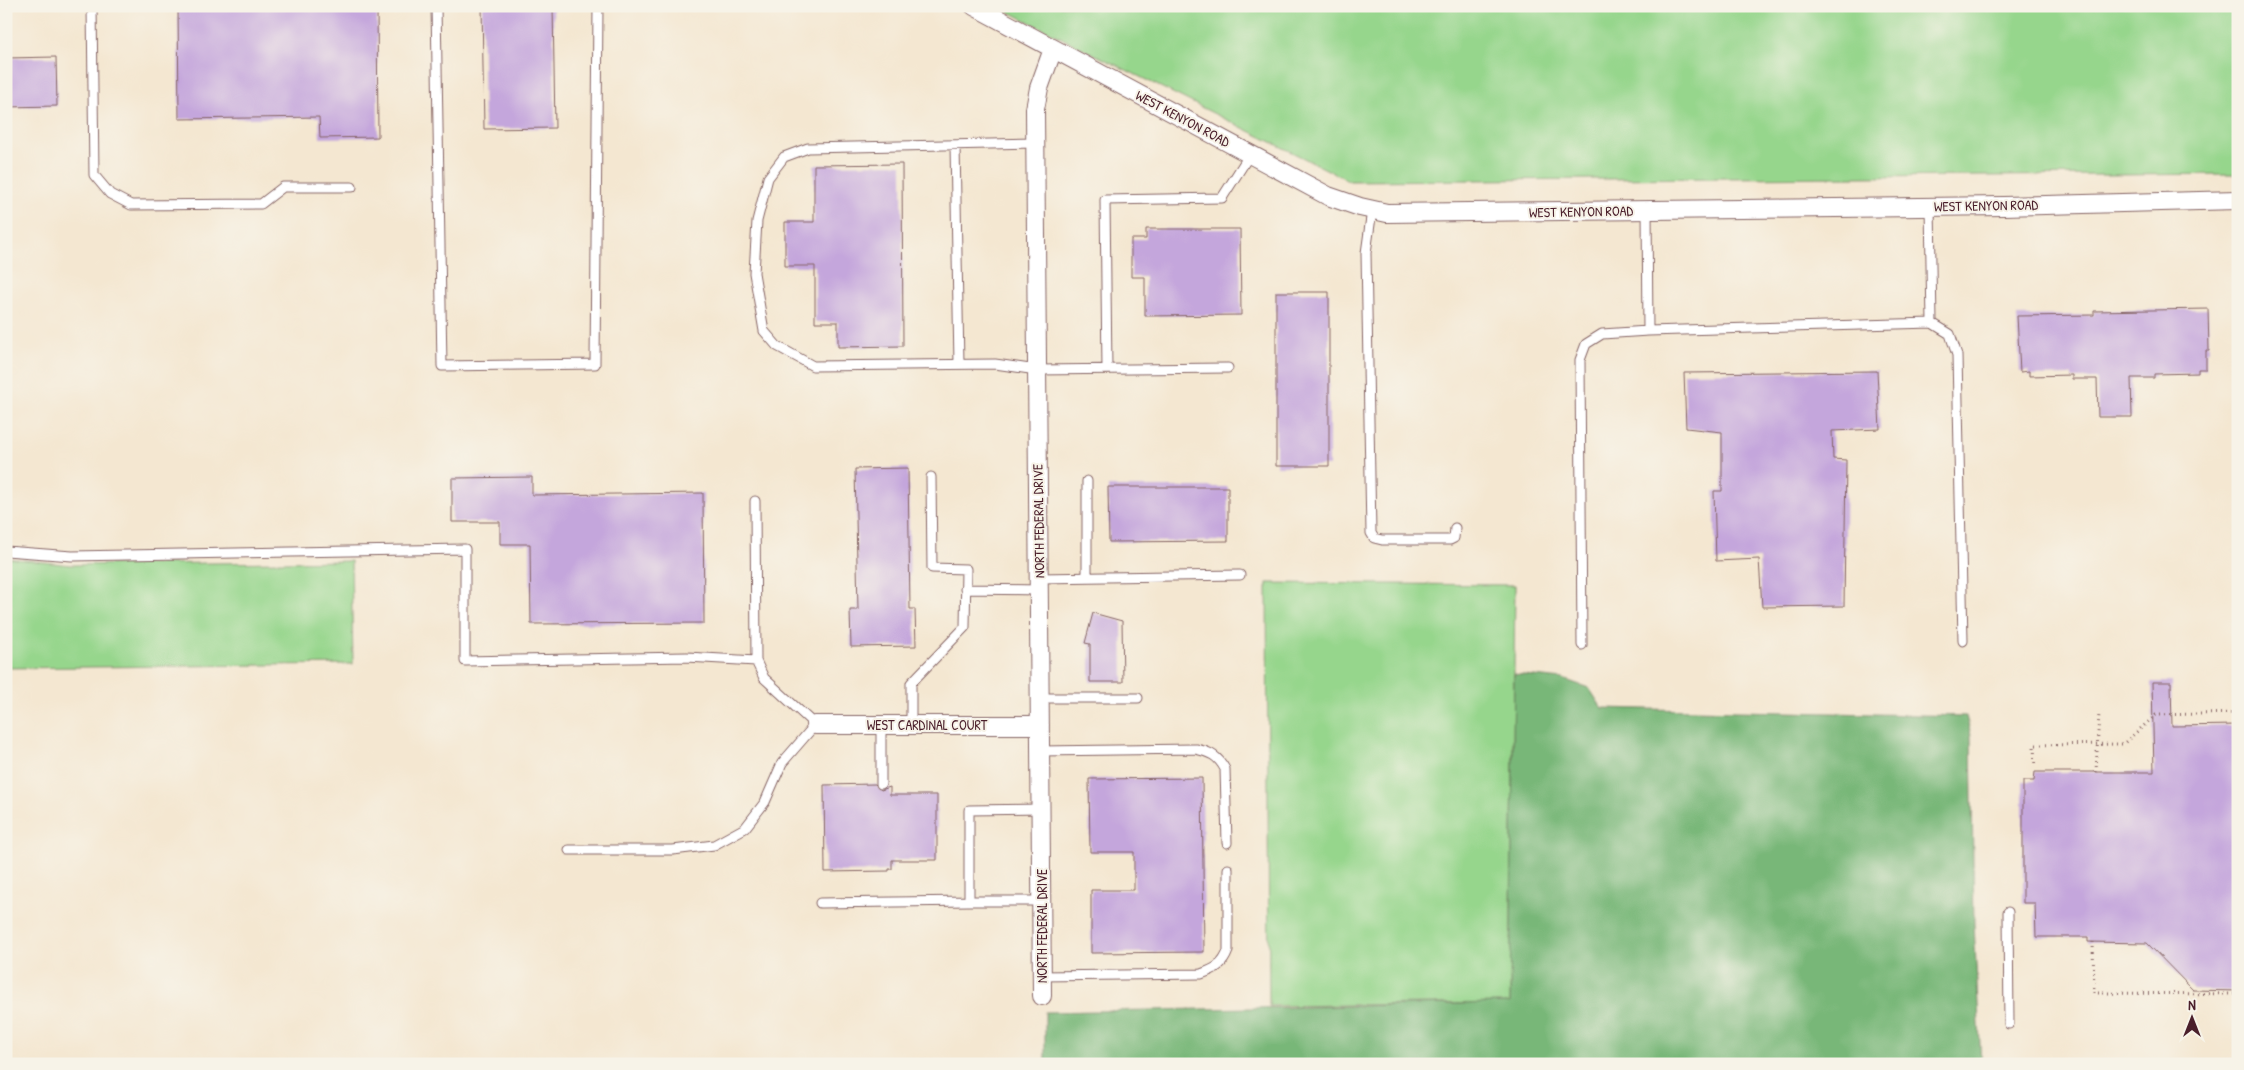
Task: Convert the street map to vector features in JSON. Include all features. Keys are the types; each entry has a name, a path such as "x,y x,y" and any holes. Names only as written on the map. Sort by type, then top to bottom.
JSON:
{"street":[{"name":"WEST KENYON ROAD","path":"974,6 1328,196 1387,213 2238,200"},
{"name":"NORTH FEDERAL DRIVE","path":"1042,996 1035,109 1039,88 1053,49"},
{"name":"WEST CARDINAL COURT","path":"815,725 1040,725"}],"lane":[{"path":"92,6 94,175 110,194 131,205 261,204 283,187 352,187"},
{"path":"436,6 442,366 595,364 598,6"},
{"path":"1035,143 808,148 784,157 768,178 757,221 754,273 764,331 777,346 813,366 995,364 1037,370 1228,368"},
{"path":"955,145 959,364"},
{"path":"1106,369 1105,200 1222,198 1250,154"},
{"path":"1930,206 1932,323"},
{"path":"1372,210 1366,252 1371,532 1374,538 1382,540 1450,540 1454,538 1455,528"},
{"path":"1647,210 1648,331"},
{"path":"1582,645 1580,360 1586,344 1602,334 1648,331 1932,323 1950,334 1957,355 1964,641"},
{"path":"911,724 912,683 965,627 966,569 932,568 931,477"},
{"path":"1087,481 1087,577"},
{"path":"569,850 673,850 714,845 745,828 765,802 782,763 815,725 764,678 756,661 754,501"},
{"path":"6,551 72,556 465,549 466,661 687,657 756,661"},
{"path":"965,589 1039,584 1087,577 1240,575"},
{"path":"1040,698 1138,698"},
{"path":"881,724 882,784"},
{"path":"1040,751 1196,749 1208,752 1219,759 1225,769 1227,843"},
{"path":"969,901 969,810 1040,809"},
{"path":"1042,976 1201,974 1212,970 1224,962 1228,951 1228,870"},
{"path":"820,903 1041,901"},
{"path":"2008,912 2009,1024"}],"path":[{"path":"2096,772 2099,713"},
{"path":"2034,768 2034,745 2122,744 2156,714 2238,713"},
{"path":"2093,942 2094,993 2238,994"}],"green space":[{"path":"997,6 2238,6 2238,174 1350,181"},
{"path":"6,558 71,565 351,561 353,664 6,668"},
{"path":"1267,583 1515,585 1510,1003 1269,1006"},
{"path":"1514,674 1563,679 1589,688 1602,708 1966,716 1971,736 1974,924 1981,1064 1045,1064 1045,1012 1510,1003"}],"building":[{"path":"178,6 377,6 378,137 320,138 319,117 179,119"},
{"path":"482,6 553,6 555,128 484,129"},
{"path":"56,57 57,106 6,107 6,58"},
{"path":"902,164 903,346 838,347 838,322 815,322 815,266 785,266 785,222 814,222 814,165"},
{"path":"1146,229 1240,229 1241,315 1145,316 1145,277 1131,277 1131,239 1146,239"},
{"path":"1276,292 1329,292 1329,466 1276,466"},
{"path":"2208,309 2209,351 2206,351 2206,369 2198,369 2198,373 2154,374 2154,378 2131,378 2132,417 2098,417 2097,379 2072,379 2072,375 2029,376 2029,371 2020,372 2017,316 2094,315 2094,311"},
{"path":"1877,371 1880,429 1832,431 1833,459 1846,460 1844,606 1762,607 1759,559 1716,561 1714,491 1722,491 1722,432 1686,428 1684,373"},
{"path":"908,468 910,609 915,609 916,646 851,647 850,610 858,610 855,469"},
{"path":"532,477 532,495 703,493 704,623 531,624 530,544 500,544 500,522 452,522 452,478"},
{"path":"1108,487 1228,487 1228,541 1109,542"},
{"path":"1093,613 1122,621 1123,682 1090,682 1090,644 1085,643"},
{"path":"2152,682 2171,682 2172,726 2238,725 2238,991 2193,990 2147,943 2088,942 2088,937 2036,937 2035,903 2023,903 2023,781 2034,781 2035,772 2154,772"},
{"path":"1202,778 1204,952 1091,953 1091,890 1134,890 1134,852 1090,852 1089,779"},
{"path":"875,784 881,790 890,787 890,795 937,795 937,860 892,860 892,869 889,869 889,871 825,872 824,785"}]}
